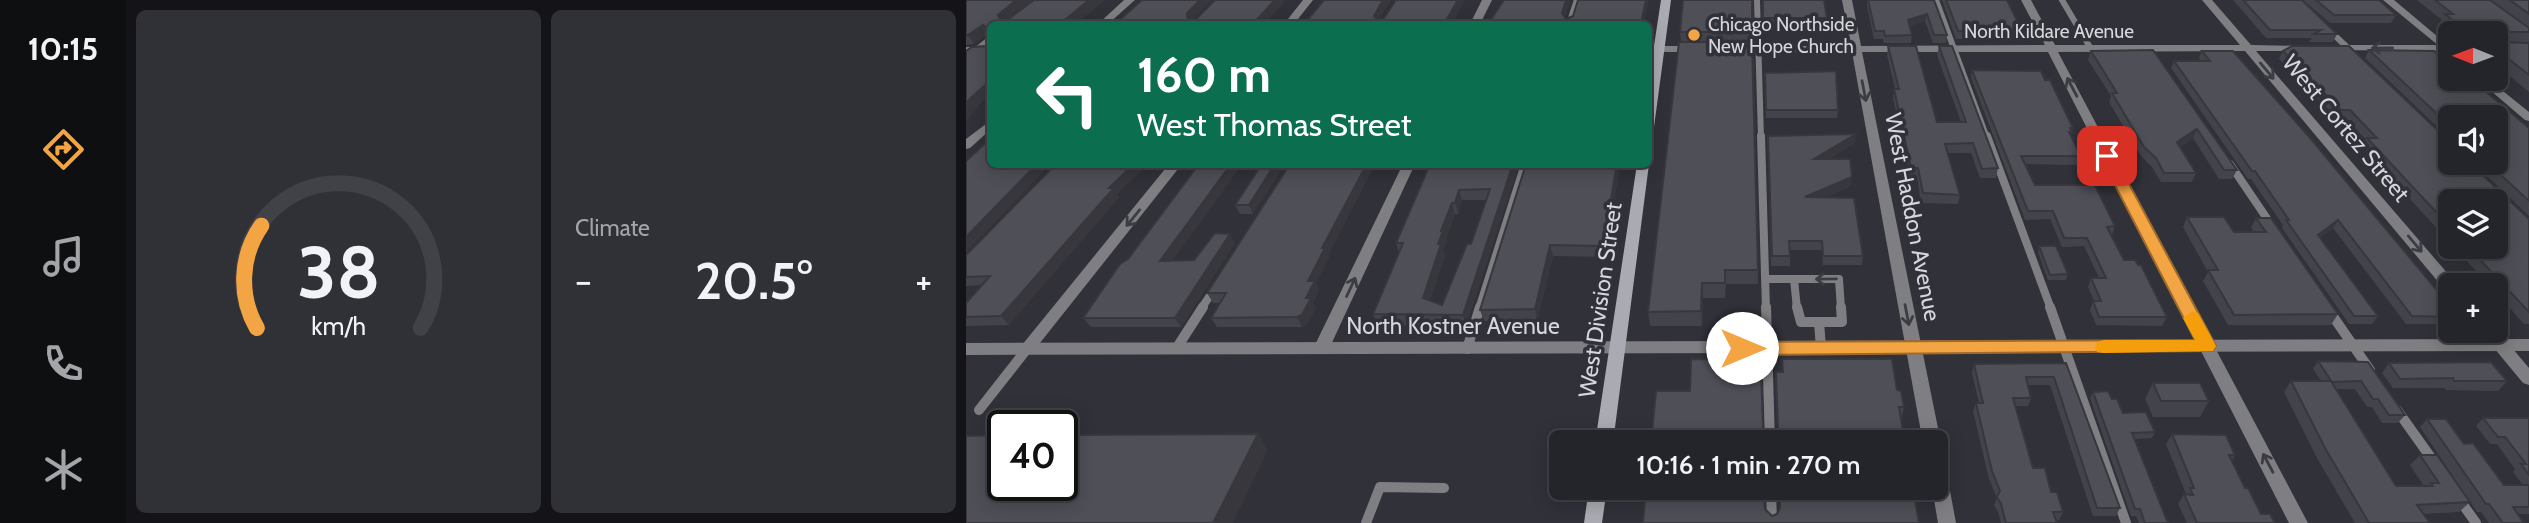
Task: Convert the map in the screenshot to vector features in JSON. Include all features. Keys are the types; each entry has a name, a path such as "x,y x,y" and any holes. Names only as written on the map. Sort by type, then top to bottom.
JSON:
{"main road":[{"path":"1652,75 1654,49 1666,0"},
{"name":"West Division Street","path":"1606,430 1642,168"},
{"path":"1593,523 1596,500"}],"street":[{"path":"1106,21 1130,0"},
{"path":"1291,21 1308,0"},
{"path":"1476,21 1487,0"},
{"name":"West Haddon Avenue","path":"1847,0 1929,430"},
{"path":"2026,0 2300,523"},
{"name":"West Cortez Street","path":"2207,0 2439,273"},
{"path":"2388,0 2438,40"},
{"name":"North Kildare Avenue","path":"1720,49 2091,49 2154,53 2248,48 2352,52 2438,49"},
{"path":"1654,49 1707,49"},
{"path":"969,53 987,50"},
{"path":"2496,91 2529,118"},
{"path":"966,145 987,127"},
{"path":"1027,349 1173,168"},
{"path":"1321,349 1407,168"},
{"path":"2501,345 2529,379"},
{"name":"North Kostner Avenue","path":"966,349 2529,345"},
{"path":"1943,500 1947,523"}],"lane":[{"path":"1570,21 1577,0"},
{"path":"1758,0 1770,430"},
{"path":"1936,0 2065,347 2126,523"},
{"path":"2062,0 2091,49"},
{"path":"2323,24 2352,52"},
{"path":"969,53 987,41"},
{"path":"2226,158 2280,237"},
{"path":"1467,349 1524,168"},
{"path":"1766,279 1794,279 1839,279 1842,322 1801,322 1797,319 1794,279"},
{"path":"1176,349 1218,283"},
{"path":"2326,305 2375,377"},
{"path":"1819,322 1821,348"},
{"path":"979,410 1027,349"},
{"path":"2390,400 2437,467"},
{"path":"1366,523 1380,487 1444,488"},
{"path":"2452,489 2476,523"},
{"path":"1771,500 1772,523"}],"building":[{"path":"966,0 1016,0 998,15 1001,20 1007,20 1034,0 1089,0 1064,21 987,21 987,27 983,25 966,36"},
{"path":"1142,0 1200,0 1187,13 1188,20 1195,20 1215,0 1275,0 1256,21 1118,21"},
{"path":"1324,0 1383,0 1374,16 1378,20 1384,18 1396,0 1458,0 1446,21 1306,21"},
{"path":"1504,0 1566,0 1562,13 1566,19 1573,16 1578,0 1646,0 1642,21 1490,21"},
{"path":"1683,0 1752,0 1752,32 1680,32"},
{"path":"1763,0 1824,0 1827,18 1763,18"},
{"path":"1868,0 1934,0 1947,35 1934,35 1927,14 1908,20 1912,35 1885,36 1884,31 1875,31"},
{"path":"1946,0 2007,0 2022,31 1958,31"},
{"path":"2243,0 2302,0 2337,34 2314,34 2321,30 2270,30"},
{"path":"2316,0 2379,0 2396,15 2334,15"},
{"path":"2435,0 2490,0 2529,28 2529,32 2508,32 2508,21 2454,21 2445,14 2453,14"},
{"path":"2510,0 2529,0 2529,14"},
{"path":"986,36 987,84 966,103 966,51 972,47 986,46"},
{"path":"1679,42 1752,42 1758,270 1725,270 1725,283 1702,283 1701,311 1648,312"},
{"path":"2508,42 2529,43 2529,75 2508,58"},
{"path":"1888,46 1916,46 1937,122 1966,122 1939,46 1952,46 1998,168 1982,169 1973,143 1945,144 1960,195 1923,193 1918,168 1911,168 1894,89 1899,89"},
{"path":"2292,46 2349,46 2438,131 2438,175 2483,175 2497,189 2438,189 2438,214 2367,138 2377,138 2350,110 2341,110 2283,51"},
{"path":"2153,50 2237,170 2224,170 2197,129 2177,142 2196,173 2164,173 2156,158 2144,147 2112,93 2117,93 2091,51"},
{"path":"2369,50 2434,51 2438,54 2438,91 2485,91 2502,105 2438,105 2438,115"},
{"path":"2202,51 2233,51 2311,139 2438,292 2438,317 2412,316 2338,220 2318,235 2378,316 2354,316 2255,171 2252,171 2174,61 2210,61"},
{"path":"1972,70 2041,71 2045,80 2050,80 2073,128 2070,128 2072,132 2069,132 2081,156 2021,156 2035,185 2095,185 2115,226 2107,227 2124,260 2135,260 2141,265 2167,317 2099,317 2093,301 2101,301 2091,278 2106,278 2087,238 2064,238 2053,211 2028,211"},
{"path":"1836,71 1838,110 1766,110 1765,73"},
{"path":"2508,110 2529,128 2529,201 2501,175 2508,175"},
{"path":"1856,134 1814,159 1850,159 1852,177 1805,197 1854,198 1863,256 1823,256 1822,241 1789,241 1790,256 1772,256 1768,136"},
{"path":"987,142 987,168 1033,168 966,237 966,161"},
{"path":"1052,168 1130,168 1109,188 1114,188 1001,316 966,317 966,303 990,276 966,277 966,255"},
{"path":"1196,168 1228,168 1160,261 1194,260 1215,233 1230,234 1175,318 1083,318 1120,264 1128,259"},
{"path":"1259,168 1272,168 1249,205 1235,205"},
{"path":"1287,168 1365,168 1322,248 1325,248 1308,281 1315,281 1306,298 1311,298 1302,315 1211,318 1226,293 1207,293"},
{"path":"1428,168 1512,168 1463,315 1373,314 1403,243 1396,243","holes":["1490,189 1471,244 1467,244 1442,305 1423,298 1441,244 1438,244 1441,231 1459,190"]},
{"path":"1525,168 1616,168 1603,246 1550,245 1535,309 1480,310"},
{"path":"2508,199 2529,219 2529,312 2508,290 2508,273 2492,273 2479,259 2508,259"},
{"path":"2187,217 2224,217 2234,232 2266,232 2256,218 2271,218 2338,314 2234,315 2208,270 2218,270"},
{"path":"2039,246 2056,246 2068,274 2050,275"},
{"path":"1691,359 1742,360 1742,371 1761,372 1765,430 1652,430 1656,391 1690,391"},
{"path":"1782,359 1892,359 1897,390 1901,391 1904,407 1899,407 1903,430 1777,430 1776,372 1783,372"},
{"path":"2318,361 2368,362 2405,415 2389,415 2378,399 2373,399 2361,381 2332,382"},
{"path":"2491,362 2507,381 2400,379 2389,363"},
{"path":"2066,363 2120,508 2097,508 2054,377 2026,377 2031,398 2013,398 2033,468 2045,468 2051,492 2057,492 2063,512 2053,512 2057,523 2006,523 1997,497 2000,491 1992,471 1976,403 1983,403 1974,364"},
{"path":"2291,381 2331,381 2396,486 2433,486 2431,483 2439,483 2420,455 2437,455 2470,502 2417,505 2430,523 2369,523 2325,448"},
{"path":"2153,383 2200,383 2209,401 2161,401"},
{"path":"2108,391 2112,399 2117,399 2123,413 2146,412 2155,432 2132,433 2168,523 2145,523 2140,509 2135,509 2093,392"},
{"path":"2483,418 2529,418 2529,475 2521,464 2526,464 2505,437 2498,437"},
{"path":"2427,419 2446,419 2464,444 2473,443 2504,485 2529,485 2529,507 2513,507 2524,523 2503,523 2489,504 2486,504"},
{"path":"1258,434 1213,523 966,523 966,436 987,435 987,501 1078,501 1078,435"},
{"path":"2172,434 2226,435 2235,455 2229,455 2245,488 2248,488 2261,514 2270,514 2275,523 2197,523 2184,494 2193,495 2190,488 2194,488"},
{"path":"1645,500 1765,500 1765,509 1772,516 1777,514 1780,508 1780,500 1915,500 1919,523 1643,523"}],"slow traffic":[{"path":"2104,347 2207,346 2192,318"}],"place":[{"name":"Chicago Northside New Hope Church","path":"1694,35"}],"route":[{"path":"1742,348 2207,346 2107,156"}]}
